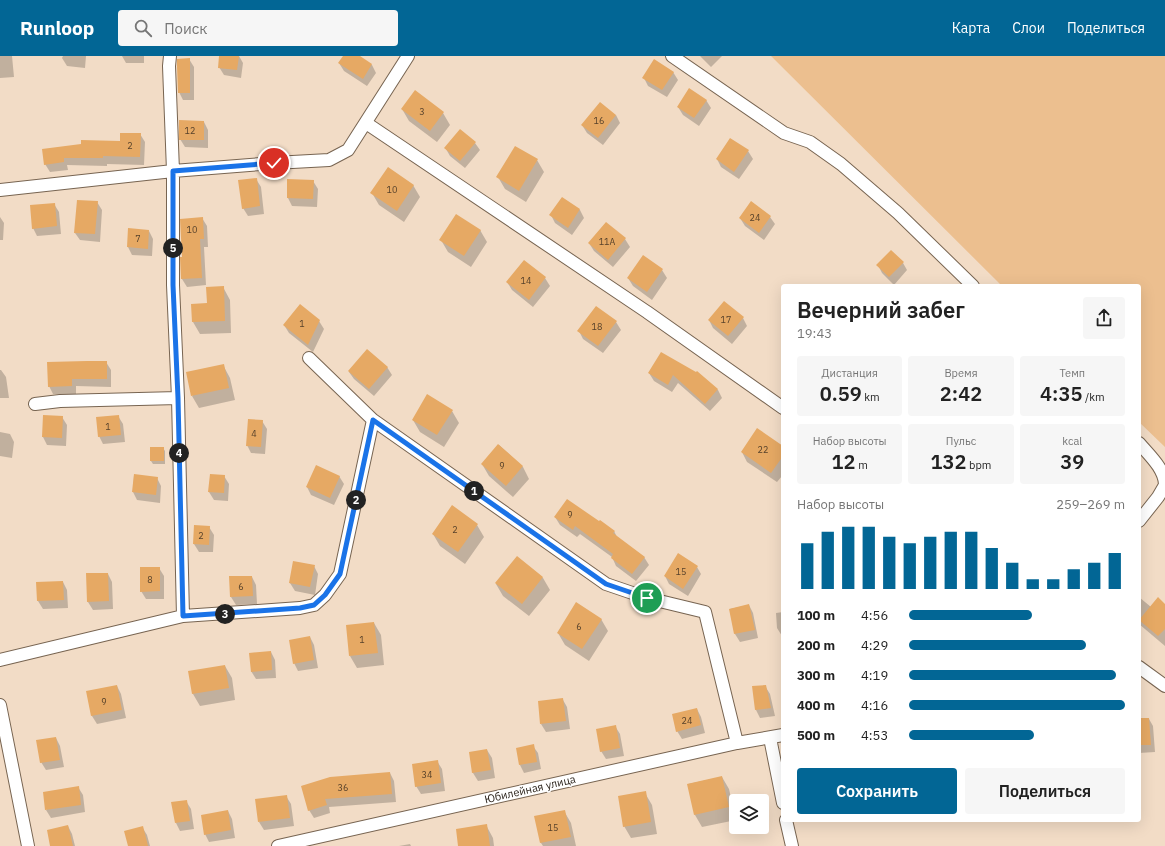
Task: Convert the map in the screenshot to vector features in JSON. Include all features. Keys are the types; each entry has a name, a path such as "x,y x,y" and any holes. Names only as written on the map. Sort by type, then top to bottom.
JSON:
{"street":[{"path":"170,56 169,66 173,171 173,285 178,398 183,616"},
{"path":"0,190 173,171 329,160 348,150 408,56"},
{"path":"672,56 784,133 810,142 841,164 898,213 971,284"},
{"path":"366,123 648,312 781,407"},
{"path":"309,358 373,420 606,584 647,598 704,612 736,743"},
{"path":"35,404 60,401 178,398"},
{"path":"0,660 183,616 300,608 314,605 325,595 340,574 373,420"},
{"path":"1141,446 1162,472 1165,485 1141,518"},
{"path":"1141,668 1165,686"},
{"path":"0,705 28,846"},
{"name":"Юбилейная улица","path":"278,846 736,743 781,735"},
{"path":"770,738 781,793"},
{"path":"786,822 792,846"}],"shaded area":[{"path":"771,56 1165,56 1165,447 1141,424 1141,284 1000,284"}],"building":[{"path":"219,56 239,56 237,70 218,68"},
{"path":"343,56 360,56 372,64 363,79 338,63"},
{"path":"190,58 190,93 178,93 177,59"},
{"path":"654,59 674,72 662,90 642,78"},
{"path":"689,88 707,100 694,118 677,107"},
{"path":"415,90 444,112 430,131 401,109"},
{"path":"600,102 616,115 598,138 581,125"},
{"path":"179,120 204,121 204,140 179,140"},
{"path":"460,129 476,142 460,161 444,148"},
{"path":"120,133 141,133 140,157 103,156 103,158 64,158 64,162 44,165 42,149 81,144 81,140 120,141"},
{"path":"730,138 749,150 734,172 716,159"},
{"path":"515,146 538,159 519,191 496,177"},
{"path":"388,167 414,185 397,211 370,193"},
{"path":"257,178 260,206 242,209 238,180"},
{"path":"287,179 314,180 313,199 287,198"},
{"path":"562,197 580,209 568,228 549,215"},
{"path":"77,200 98,201 95,234 74,233"},
{"path":"751,201 771,216 759,233 739,218"},
{"path":"55,203 57,226 32,229 30,205"},
{"path":"456,214 481,230 464,256 439,240"},
{"path":"203,217 204,239 200,239 202,278 181,279 180,257 182,257 180,219"},
{"path":"606,222 626,238 608,260 588,243"},
{"path":"128,228 149,230 148,249 127,247"},
{"path":"891,250 904,262 889,277 876,265"},
{"path":"643,255 663,269 647,292 627,278"},
{"path":"524,260 546,277 529,300 506,282"},
{"path":"224,286 225,321 192,322 191,304 207,303 206,287"},
{"path":"724,301 744,317 728,336 708,320"},
{"path":"300,304 320,320 308,345 283,325"},
{"path":"596,306 617,321 598,346 577,331"},
{"path":"367,349 388,367 369,389 348,371"},
{"path":"661,352 696,372 697,371 718,389 705,404 673,375 668,385 648,373"},
{"path":"107,361 107,379 72,379 72,386 48,387 47,362"},
{"path":"224,364 229,388 191,396 186,372"},
{"path":"427,394 453,410 437,435 412,420"},
{"path":"43,415 63,416 62,438 42,437"},
{"path":"119,415 121,435 98,437 96,417"},
{"path":"248,419 263,420 261,447 246,446"},
{"path":"757,428 781,445 781,459 771,473 741,452"},
{"path":"498,444 523,466 506,486 481,464"},
{"path":"150,447 164,447 164,461 150,461"},
{"path":"316,465 340,476 330,498 306,487"},
{"path":"134,474 158,477 156,495 132,492"},
{"path":"210,474 225,475 224,493 208,492"},
{"path":"567,499 615,531 613,533 645,557 632,574 611,558 613,554 575,526 573,530 554,517"},
{"path":"452,505 478,524 458,552 432,534"},
{"path":"194,525 210,526 209,545 193,544"},
{"path":"678,553 698,566 683,589 664,576"},
{"path":"517,556 543,577 522,604 495,583"},
{"path":"293,561 315,565 310,587 289,583"},
{"path":"140,567 160,567 160,591 140,592"},
{"path":"86,573 108,573 109,601 87,602"},
{"path":"229,576 252,576 253,596 230,597"},
{"path":"63,581 64,600 37,601 36,582"},
{"path":"1158,597 1165,604 1165,629 1158,636 1141,622 1141,618"},
{"path":"576,602 602,619 582,649 557,633"},
{"path":"749,604 755,630 734,634 729,609"},
{"path":"374,622 378,653 349,656 346,625"},
{"path":"310,636 314,660 293,664 289,640"},
{"path":"271,651 272,670 251,672 249,653"},
{"path":"225,665 229,688 192,694 188,671"},
{"path":"117,685 122,710 91,716 86,691"},
{"path":"766,685 771,708 755,710 752,686"},
{"path":"563,698 566,721 540,724 538,701"},
{"path":"697,708 701,725 676,732 672,714"},
{"path":"1141,718 1149,718 1151,745 1141,745"},
{"path":"616,725 620,748 600,752 596,729"},
{"path":"56,737 60,760 40,763 36,740"},
{"path":"534,744 537,762 519,765 516,748"},
{"path":"487,749 491,770 472,773 469,752"},
{"path":"438,760 441,783 415,787 412,764"},
{"path":"390,772 392,794 325,799 327,805 308,811 301,786 330,777"},
{"path":"722,776 729,807 694,815 687,784"},
{"path":"79,786 81,805 45,810 43,792"},
{"path":"646,791 651,822 623,827 618,796"},
{"path":"287,795 290,818 258,822 255,799"},
{"path":"187,800 190,821 175,823 171,802"},
{"path":"228,810 231,830 204,835 201,815"},
{"path":"565,810 571,837 540,843 534,816"},
{"path":"487,824 490,846 458,846 456,829"},
{"path":"68,825 73,846 50,846 47,830"},
{"path":"143,826 148,846 128,846 124,831"}],"route":[{"path":"274,163 173,171 173,285 178,398 183,616 300,608 314,605 325,595 340,574 373,420 606,584 647,598"}]}
